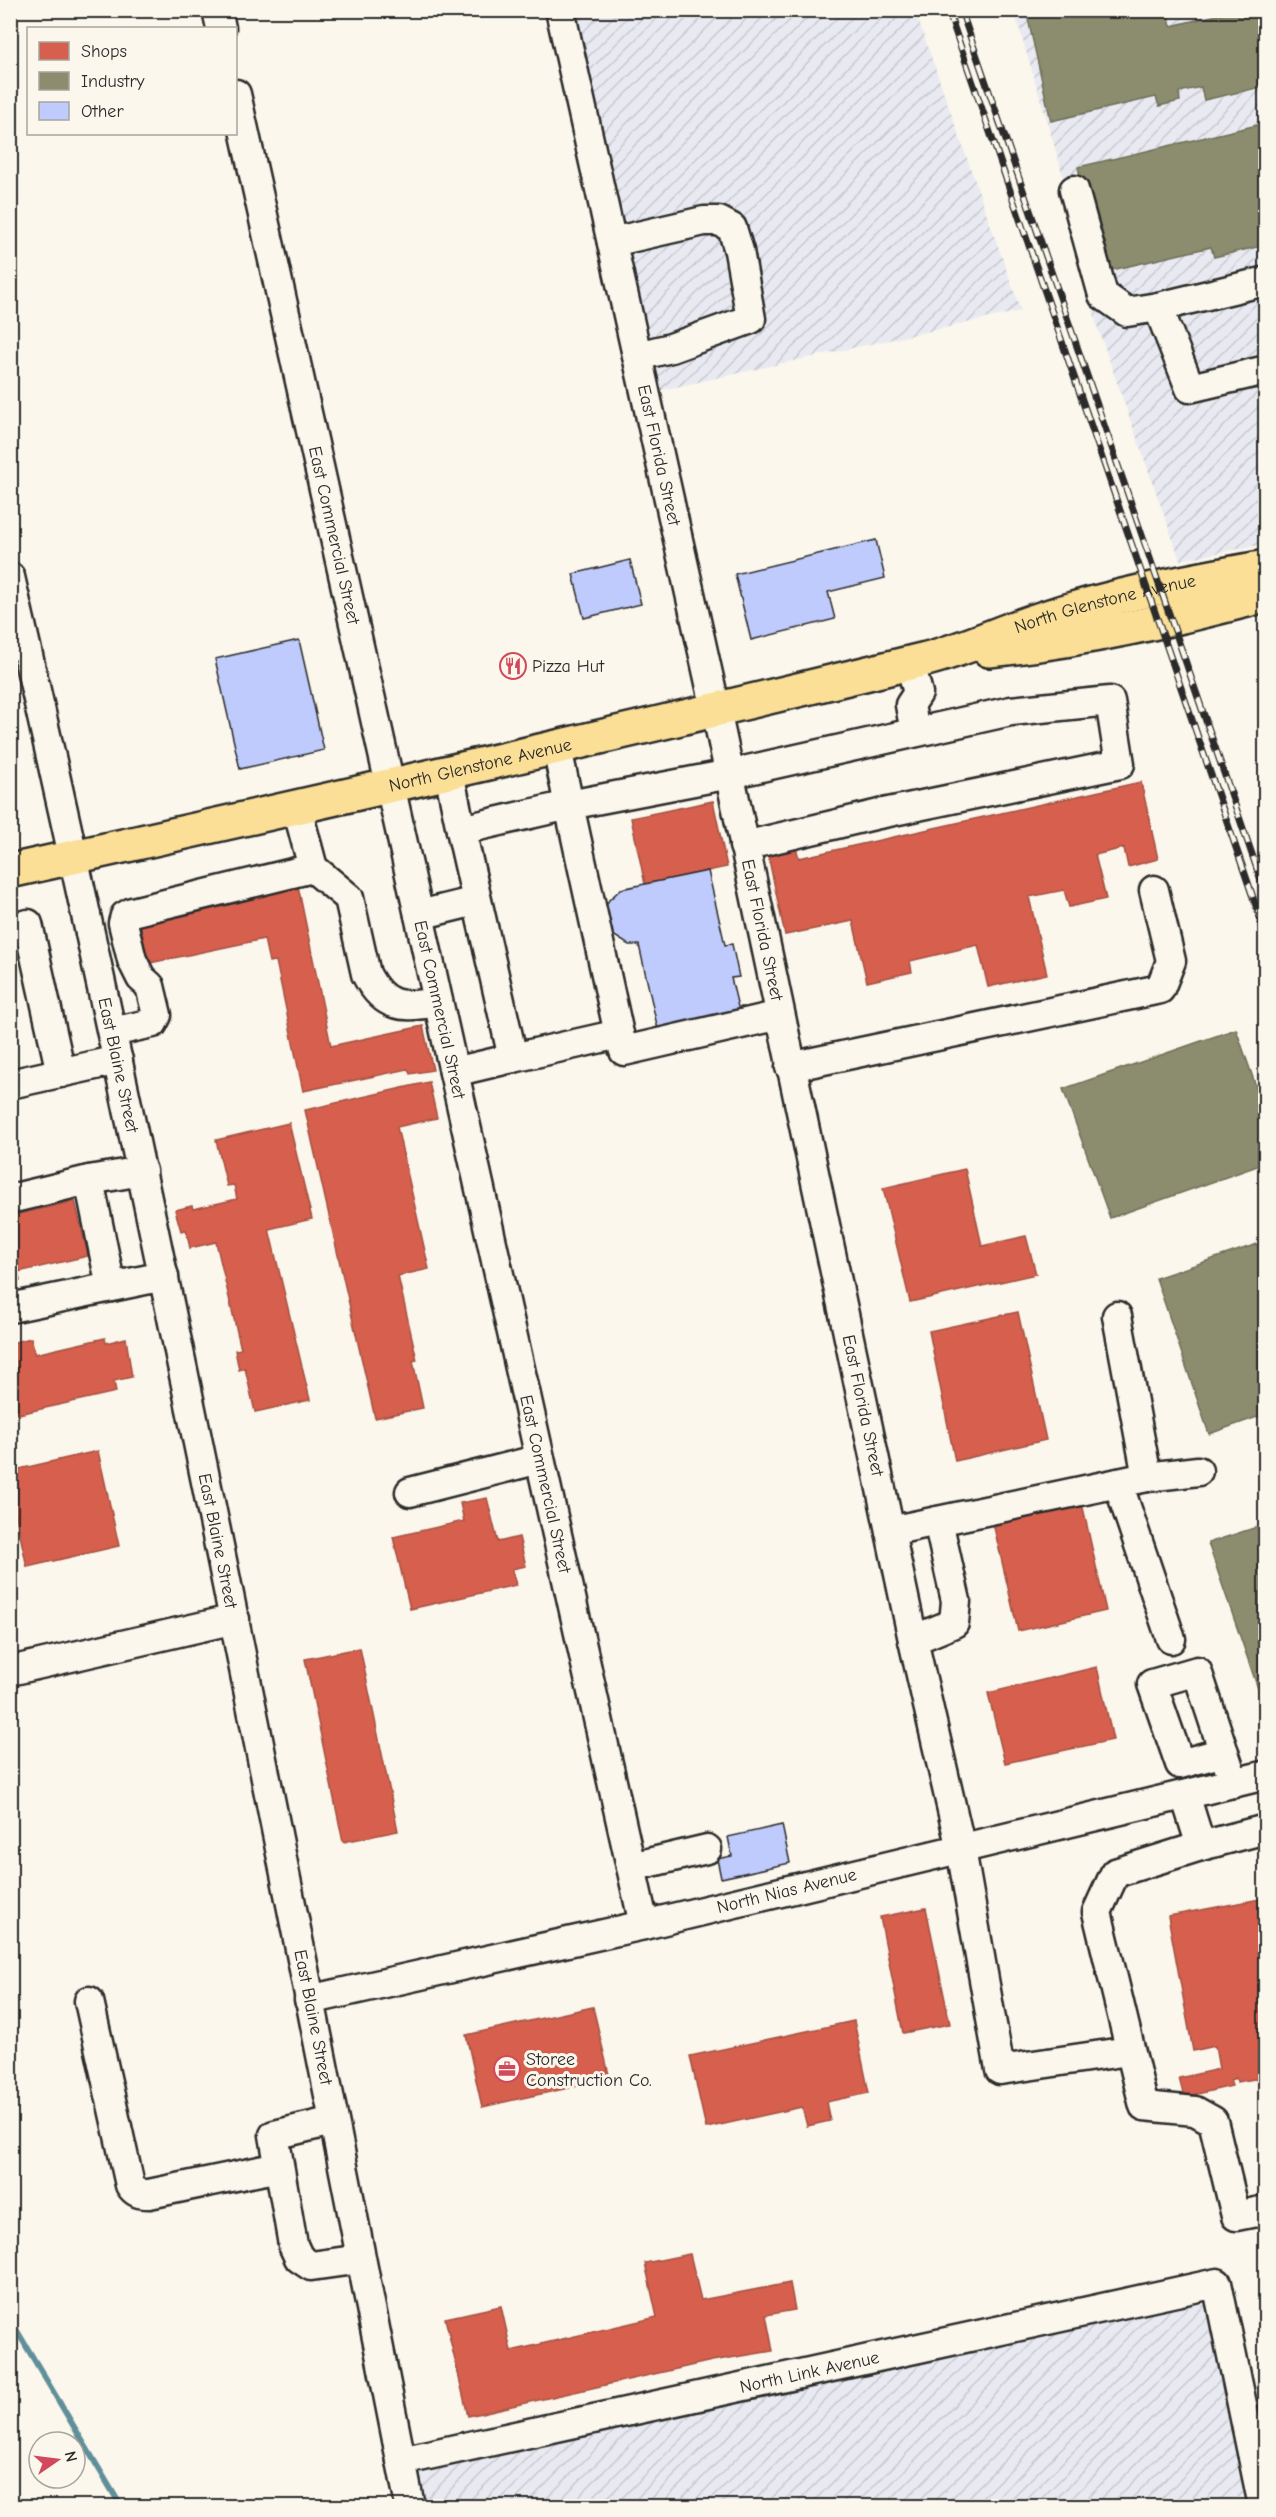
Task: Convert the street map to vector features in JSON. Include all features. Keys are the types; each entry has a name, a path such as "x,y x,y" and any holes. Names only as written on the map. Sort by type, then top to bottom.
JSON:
{"main road":[{"name":"North Glenstone Avenue","path":"10,871 449,774 716,710 914,678 948,654 1037,620 1110,599 1266,567"},
{"name":"North Glenstone Avenue","path":"948,654 1046,645 1167,620 1266,595"}],"street":[{"path":"217,10 221,27"},
{"name":"East Florida Street","path":"560,10 730,774 790,1067 913,1640 961,1849 1000,2070 1130,2051"},
{"name":"East Commercial Street","path":"237,98 644,1925"},
{"path":"1074,190 1103,295 1127,312 1158,307 1266,281"},
{"path":"612,242 704,221 719,221 732,228 739,251 751,319 671,348 637,356"},
{"path":"1158,307 1190,388 1266,370"},
{"name":"East Blaine Street","path":"10,577 20,658 75,857 164,1276 235,1619 410,2506"},
{"path":"914,678 932,700 926,729"},
{"path":"461,830 569,805 730,774 1011,711 1110,701 1120,764 879,814 744,846"},
{"path":"557,748 624,1051 780,1015"},
{"path":"449,774 513,1058"},
{"path":"297,808 313,868 349,898 366,974 371,984 386,1000 396,1005 411,1006 438,1002"},
{"path":"112,1032 153,1023 157,1015 150,986 141,978 132,960 123,923 124,916 132,912 313,868"},
{"path":"790,1067 1160,989 1171,961 1154,890"},
{"path":"419,915 476,901"},
{"path":"10,928 28,924 61,1073"},
{"path":"454,1072 619,1034"},
{"path":"10,1084 118,1060"},
{"path":"10,1199 89,1180 142,1171"},
{"path":"89,1180 111,1287"},
{"path":"10,1308 164,1276"},
{"path":"1117,1316 1147,1477"},
{"path":"410,1492 540,1459"},
{"path":"890,1532 1147,1477 1198,1471"},
{"path":"1118,1483 1171,1639"},
{"path":"913,1640 954,1623 956,1601 938,1521"},
{"path":"10,1671 235,1619"},
{"path":"1224,1752 1234,1783"},
{"name":"North Nias Avenue","path":"309,2000 644,1925 1265,1776"},
{"path":"1185,1795 1201,1846"},
{"path":"1266,1829 1201,1846 1115,1874 1097,1912 1144,2106 1195,2111 1213,2121 1236,2216 1266,2211"},
{"path":"631,1867 707,1849"},
{"path":"90,2001 130,2185 134,2191 149,2194 279,2167"},
{"path":"333,2121 274,2135 292,2245 299,2258 311,2266 361,2259"},
{"name":"North Link Avenue","path":"401,2461 1217,2283 1263,2506"}],"shaded area":[{"path":"572,11 915,11 1021,311 658,391"},
{"path":"1014,11 1265,11 1265,544 1180,560 1097,326 1060,165"},
{"path":"1213,2298 1252,2495 1195,2506 424,2506 419,2480 423,2471 431,2465"}],"building: Shops":[{"path":"1141,782 1158,859 1128,867 1124,848 1095,855 1106,899 1069,907 1064,890 1029,897 1047,974 988,987 978,945 910,961 912,972 867,982 853,921 785,935 768,855 796,848 799,858"},
{"path":"713,801 727,867 645,884 631,818"},
{"path":"298,886 331,1046 423,1026 433,1070 410,1074 408,1069 303,1091 276,961 269,962 264,939 140,965 131,921"},
{"path":"429,1082 437,1118 397,1127 429,1269 398,1276 417,1360 413,1361 423,1408 375,1418 305,1110"},
{"path":"289,1123 312,1219 269,1229 310,1400 255,1412 245,1368 239,1370 235,1350 241,1349 216,1242 190,1248 186,1230 181,1231 175,1210 192,1206 193,1209 237,1199 234,1185 227,1186 216,1140"},
{"path":"965,1169 982,1246 1026,1236 1036,1274 910,1302 883,1188"},
{"path":"75,1201 88,1256 18,1272 20,1281 10,1283 10,1216"},
{"path":"1018,1312 1046,1440 955,1461 929,1331"},
{"path":"31,1338 35,1354 105,1338 106,1343 126,1338 132,1377 114,1381 116,1392 10,1416 10,1343"},
{"path":"98,1451 119,1546 27,1567 10,1489 10,1471"},
{"path":"487,1498 498,1542 519,1537 526,1566 512,1569 516,1585 410,1609 393,1537 464,1521 460,1503"},
{"path":"1082,1503 1106,1611 1018,1631 993,1523"},
{"path":"360,1648 398,1831 343,1842 305,1659"},
{"path":"1097,1667 1113,1740 1005,1763 988,1693"},
{"path":"1266,1898 1266,2077 1237,2082 1236,2078 1230,2080 1232,2086 1184,2097 1179,2078 1219,2069 1215,2046 1193,2051 1168,1916"},
{"path":"926,1908 950,2024 903,2033 880,1917"},
{"path":"593,2007 610,2079 482,2107 466,2035"},
{"path":"854,2021 869,2093 826,2102 830,2121 807,2126 802,2107 706,2128 690,2056"},
{"path":"690,2254 701,2300 790,2283 795,2310 766,2315 773,2351 712,2361 468,2416 445,2318 501,2306 511,2351 657,2317 645,2263"}],"building: Industry":[{"path":"1026,10 1167,10 1171,26 1238,10 1266,10 1266,86 1204,100 1201,87 1179,92 1180,101 1159,106 1156,97 1051,121"},
{"path":"1266,123 1266,245 1214,257 1211,247 1103,272 1078,167"},
{"path":"1236,1029 1266,1115 1266,1163 1110,1218 1063,1089"},
{"path":"1266,1241 1266,1414 1209,1434 1156,1278"},
{"path":"1266,1524 1266,1712 1208,1543"}],"building: Other":[{"path":"876,540 885,578 828,592 835,619 751,640 735,574"},
{"path":"630,560 641,604 584,618 573,574"},
{"path":"299,640 324,750 240,769 215,659"},
{"path":"708,871 725,945 732,944 739,977 731,978 738,1007 744,1007 746,1015 659,1034 639,945 629,945 613,935 608,927 598,920 609,900 621,889"},
{"path":"782,1825 790,1863 721,1878 717,1859 732,1856 728,1837"}],"waterway":[{"path":"10,2319 121,2506"}],"railway":[{"path":"948,10 1266,935"},
{"path":"961,10 1266,895"}],"place":[{"name":"Pizza Hut","path":"513,666"},
{"name":"Storee Construction Co.","path":"507,2069"}]}
